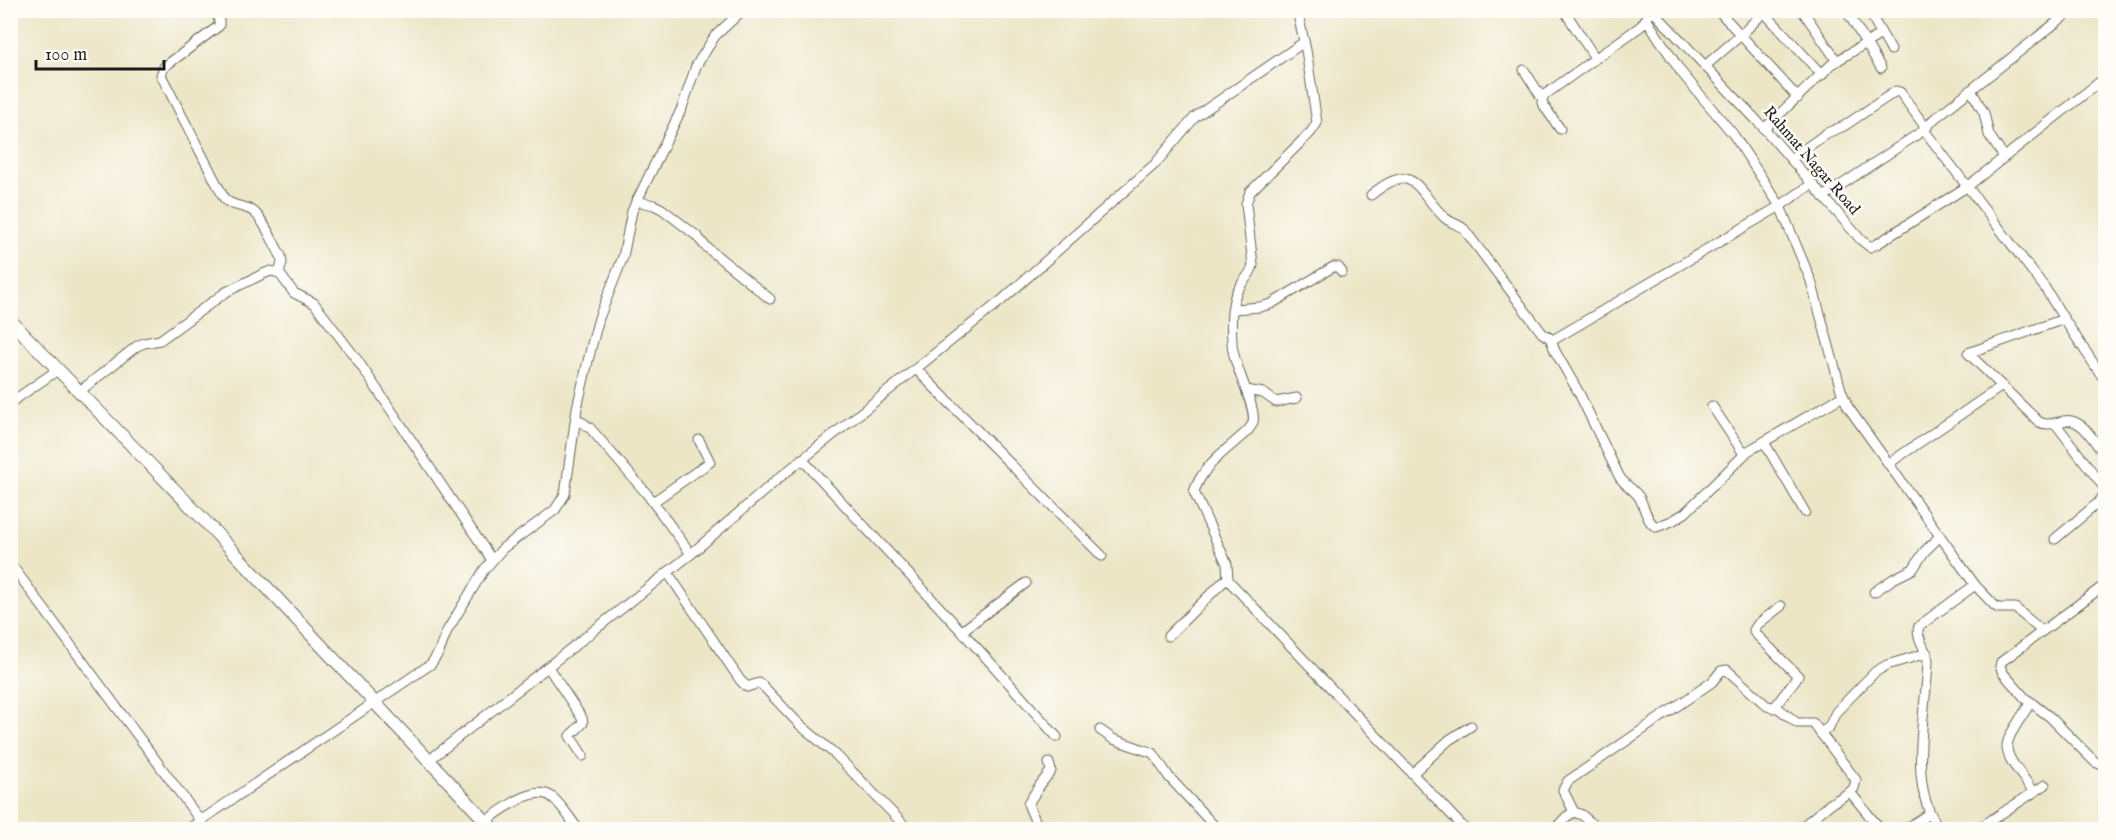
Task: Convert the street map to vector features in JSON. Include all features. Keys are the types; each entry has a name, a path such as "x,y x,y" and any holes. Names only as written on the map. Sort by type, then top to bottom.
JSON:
{"street":[{"path":"213,10 219,19 219,26 164,67 161,75 224,198 233,205 247,208 255,213 270,237 282,260 279,273"},
{"path":"187,830 424,669 436,658 447,631 476,580 492,560 503,548 555,510 562,500 568,485 576,418 599,318 623,257 636,201 682,108 696,66 715,36 743,10"},
{"path":"1297,10 1317,123 1311,132 1250,192 1247,198 1247,222 1253,265 1251,273 1238,289 1231,338 1233,354 1254,418 1251,427 1208,467 1194,492 1227,564 1228,580 1466,830"},
{"path":"1564,10 1595,58"},
{"path":"1718,10 1798,98"},
{"path":"1802,10 1837,61"},
{"path":"1846,10 1881,68"},
{"path":"1868,10 1891,50"},
{"path":"1823,196 1925,129 2072,10"},
{"path":"1705,66 1741,35 1763,11 1822,75"},
{"path":"1542,98 1641,26 1649,14 1676,66 1733,134 1780,206 1811,281 1848,407 1975,585 1998,608 2015,608 2042,631"},
{"name":"Rahmat Nagar Road","path":"1649,14 1705,66 1791,159 1861,240 1870,247 1968,186"},
{"path":"1764,129 1837,61 1881,34"},
{"path":"428,761 691,555 802,459 1002,300 1155,164 1195,117 1304,42"},
{"path":"1524,70 1542,98 1542,103 1560,129"},
{"path":"1968,186 2106,77"},
{"path":"1971,90 1984,113 1989,135 2004,157"},
{"path":"1791,159 1827,133 1844,126 1896,91 1900,92 1925,129 2045,288 2106,382"},
{"path":"1371,195 1394,180 1406,178 1413,182 1445,219 1464,229 1542,333 1551,340 1619,476 1641,499 1652,526 1659,527 1686,513 1744,454 1843,396"},
{"path":"1551,340 1780,206 1812,184"},
{"path":"636,201 662,209 698,236 705,246 770,299"},
{"path":"1234,309 1265,306 1333,267 1338,267 1342,272"},
{"path":"80,391 137,346 160,340 221,295 263,274 279,273 294,293 312,301 321,311 358,361 492,560"},
{"path":"10,320 80,391 490,825 520,799 543,793 551,796 557,802 579,830"},
{"path":"2064,320 1968,353 2039,422 2046,425 2069,420 2079,423 2106,457"},
{"path":"10,403 59,369"},
{"path":"916,369 1102,556"},
{"path":"1888,464 2002,386"},
{"path":"1246,390 1258,391 1276,402 1296,398"},
{"path":"1712,406 1744,454"},
{"path":"576,418 590,428 653,502 691,555"},
{"path":"2055,423 2106,491 2098,503 2055,540"},
{"path":"653,502 710,462 699,440"},
{"path":"1764,442 1805,512"},
{"path":"802,459 1057,737"},
{"path":"1874,592 1913,569 1924,552 1939,537"},
{"path":"10,563 200,820"},
{"path":"668,573 740,680 747,687 759,683 763,686 799,724 836,755 909,830"},
{"path":"1168,636 1224,581 1228,580"},
{"path":"962,631 1026,583"},
{"path":"1941,830 1925,801 1920,752 1928,675 1927,653 1918,635 1919,626 1975,585"},
{"path":"2106,585 2001,662 2000,666 2002,673 2031,702 2050,717 2095,762 2106,767"},
{"path":"1774,708 1798,676 1754,630 1758,624 1781,606"},
{"path":"1820,733 1829,727 1836,712 1875,672 1887,665 1927,653"},
{"path":"548,667 582,718 583,723 570,736 583,756"},
{"path":"1599,830 1582,815 1574,812 1563,790 1565,784 1712,682 1723,670 1731,672 1767,706 1778,708 1797,723 1813,723 1854,776 1856,784 1850,792 1830,804 1798,830"},
{"path":"2031,702 2005,747 2009,760 2034,792"},
{"path":"1413,773 1449,740 1471,726"},
{"path":"1100,730 1113,739 1153,753 1169,777 1218,830"},
{"path":"1039,830 1028,804 1051,771 1049,764"},
{"path":"1976,830 2045,785"},
{"path":"1850,792 1881,830"},
{"path":"1554,830 1574,812"},
{"path":"1904,830 1930,813"}]}
